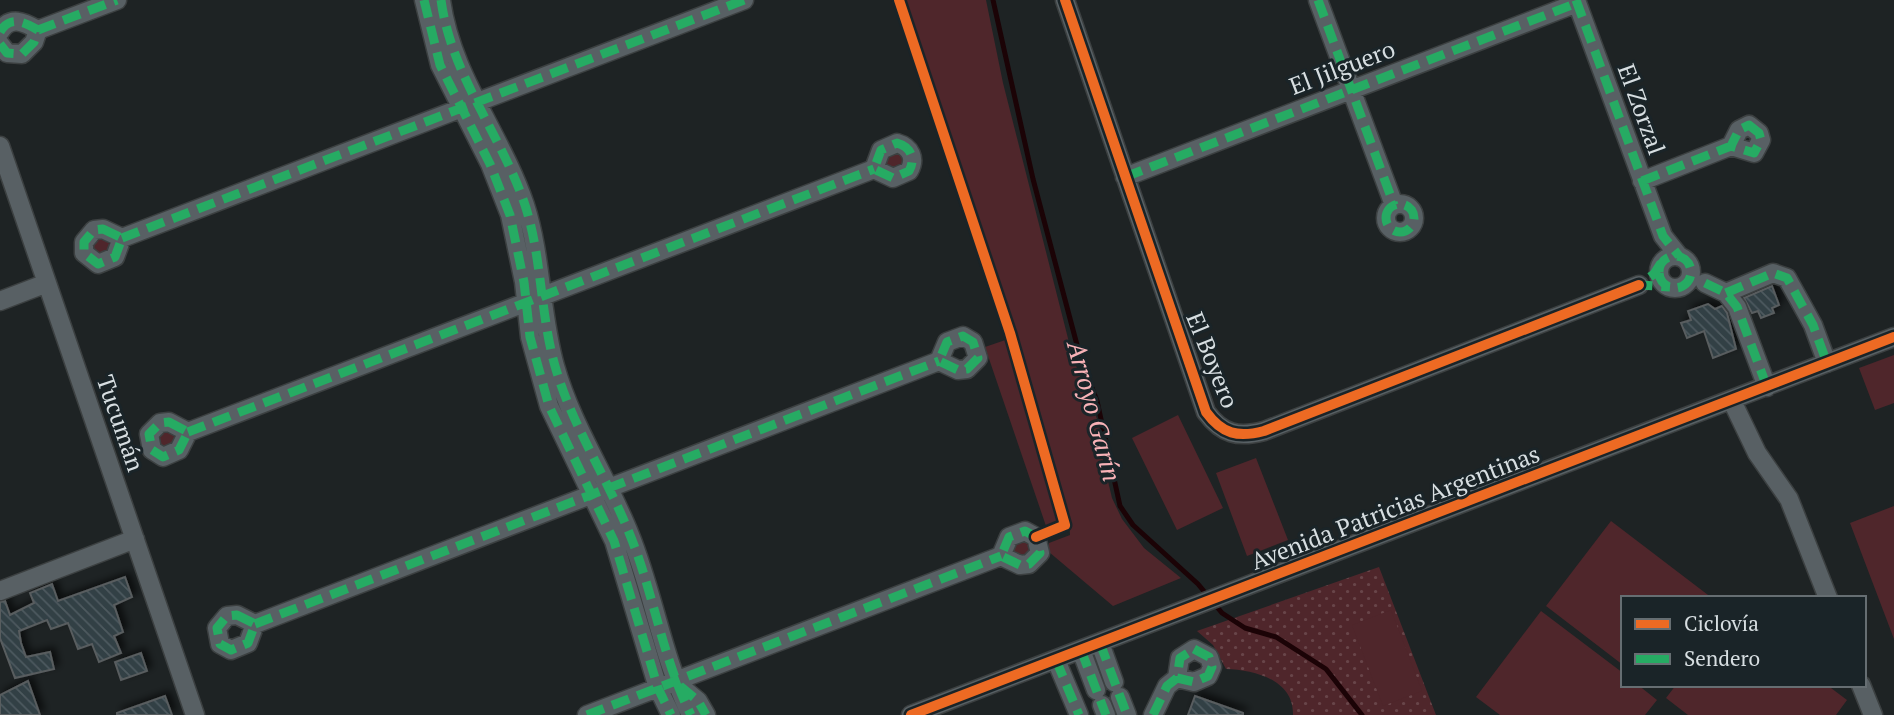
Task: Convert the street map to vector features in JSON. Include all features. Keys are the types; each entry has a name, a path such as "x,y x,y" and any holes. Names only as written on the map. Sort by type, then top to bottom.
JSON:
{"street":[{"path":"424,0 440,65 468,106"},
{"path":"441,0 468,106 501,189 534,299 530,337 549,406 600,491 630,534 671,715"},
{"path":"122,238 744,0"},
{"name":"El Boyero","path":"1065,0 1206,412 1215,425 1241,436 1264,431 1639,285"},
{"path":"1318,0 1394,205"},
{"name":"El Jilguero","path":"1125,177 1576,1"},
{"name":"El Zorzal","path":"1576,1 1663,236"},
{"path":"0,44 7,53 22,54 34,42 38,30 105,2"},
{"path":"0,32 11,22 20,21 38,30"},
{"name":"Tucumán","path":"0,146 195,715"},
{"path":"1642,181 1731,146"},
{"path":"188,432 874,169"},
{"path":"1663,236 1660,276 1677,286"},
{"path":"1663,236 1705,283 1726,293 1737,307 1767,387"},
{"path":"1639,285 1670,256 1685,262"},
{"path":"1677,286 1690,279 1685,262"},
{"path":"1726,293 1773,273 1787,278 1813,325 1827,363"},
{"path":"0,301 47,283"},
{"path":"1639,285 1677,286 1705,283"},
{"name":"Avenida Patricias Argentinas","path":"911,715 1894,337"},
{"path":"255,624 939,361"},
{"path":"1732,401 1757,453 1789,499 1827,596"},
{"path":"0,591 135,539"},
{"path":"587,715 1001,556"},
{"path":"1100,643 1127,715"},
{"path":"1081,650 1101,704"},
{"path":"1056,660 1079,715"},
{"path":"1153,715 1167,686 1177,678"},
{"path":"666,685 691,715"},
{"path":"666,685 698,701 706,715"},
{"path":"1862,687 1873,715"}],"shaded area":[{"path":"905,0 986,0 1003,83 1073,358 1099,424 1102,456 1112,498 1122,519 1144,548 1181,578 1113,606 1049,552 1049,543 1070,535 1069,516 1046,526 985,347 1017,336"},
{"path":"895,152 901,155 904,161 901,167 895,170 889,167 886,161 889,155"},
{"path":"101,237 107,240 110,246 107,252 101,255 95,252 92,246 95,240"},
{"path":"1894,355 1894,403 1875,410 1859,368"},
{"path":"1178,415 1223,508 1177,530 1132,438"},
{"path":"166,430 172,433 175,439 172,445 166,448 160,445 157,439 160,433"},
{"path":"1256,458 1288,540 1247,556 1216,473"},
{"path":"1894,506 1894,639 1850,523"},
{"path":"1611,521 1709,596 1621,596 1621,663 1546,606"},
{"path":"1020,540 1029,541 1032,550 1024,558 1014,552 1013,546"},
{"path":"1379,567 1436,715 1293,715 1292,703 1280,685 1260,675 1226,669 1213,645 1197,631"},
{"path":"1391,610 1422,691 1383,706 1352,625"},
{"path":"1541,611 1621,671 1621,687 1641,687 1657,700 1645,715 1500,715 1476,697"},
{"path":"1674,687 1830,687 1847,700 1836,715 1688,715 1666,698"}],"building":[{"path":"1772,286 1779,305 1772,308 1774,313 1761,318 1758,311 1752,313 1744,298"},
{"path":"1708,304 1715,309 1722,306 1727,313 1736,349 1713,358 1704,331 1687,338 1681,323 1691,320 1688,311"},
{"path":"125,577 132,597 114,605 123,632 114,636 121,653 99,662 92,644 78,649 68,623 51,629 47,620 19,631 26,657 50,652 54,669 15,678 0,638 0,602 5,601 10,615 34,603 30,593 52,584 58,601"},
{"path":"141,653 147,671 121,680 115,662"},
{"path":"28,681 40,715 0,715 0,695"},
{"path":"165,696 172,715 117,715 117,713"},
{"path":"1195,696 1243,713 1243,715 1188,715"}],"waterway":[{"name":"Arroyo Garín","path":"993,0 1033,179 1081,360 1097,401 1120,506 1133,525 1198,584 1222,613 1245,628 1276,637 1326,669 1362,715"}],"marked path":[{"path":"38,30 117,0"},
{"path":"424,0 440,65 490,164 510,215 524,282 530,337 549,406 614,541 658,688 671,715"},
{"path":"441,0 455,54 525,205 535,245 550,346 562,388 630,535 665,648 691,715"},
{"path":"122,238 744,0"},
{"path":"1318,0 1394,205"},
{"path":"1576,0 1663,236 1679,256"},
{"path":"1125,177 1577,3"},
{"path":"0,32 8,23 13,22 38,30"},
{"path":"0,44 7,53 22,54 34,42 38,30"},
{"path":"1749,125 1759,133 1761,140 1754,153 1731,146 1739,130 1749,125"},
{"path":"897,143 909,150 912,162 909,171 893,178 874,169 881,150 897,143"},
{"path":"1642,181 1731,146"},
{"path":"188,432 874,169"},
{"path":"1400,204 1410,208 1414,218 1410,228 1400,232 1390,228 1386,218 1390,208 1400,204"},
{"path":"103,229 122,238 115,257 98,264 84,253 84,242 94,230 103,229"},
{"path":"1675,256 1686,261 1691,272 1686,283 1675,288 1664,283 1659,272 1664,261 1675,256"},
{"path":"1661,263 1654,274 1639,285 1670,287"},
{"path":"1726,293 1773,273 1787,278 1813,325 1827,363"},
{"path":"1705,283 1726,293 1737,307 1767,387"},
{"path":"963,336 973,342 978,358 967,369 958,370 939,361 947,342 963,336"},
{"path":"255,624 939,361"},
{"path":"169,422 188,432 179,450 163,457 152,450 149,434 160,423 169,422"},
{"path":"1025,531 1036,537 1040,553 1029,564 1020,565 1001,556 1009,537 1025,531"},
{"path":"587,715 1001,556"},
{"path":"237,615 255,624 248,643 231,650 220,644 217,628 227,616 237,615"},
{"path":"1100,643 1127,715"},
{"path":"1194,649 1209,657 1212,667 1208,676 1194,682 1177,678 1180,658 1194,649"},
{"path":"1081,650 1106,715"},
{"path":"1056,660 1079,715"},
{"path":"1153,715 1167,686 1177,678"},
{"path":"680,686 698,701 706,715"}],"cycle path":[{"path":"899,0 1010,333 1065,525 1036,537"},
{"path":"1065,0 1206,412 1225,430 1238,434 1264,431 1639,285"},
{"path":"911,715 1894,337"}]}
